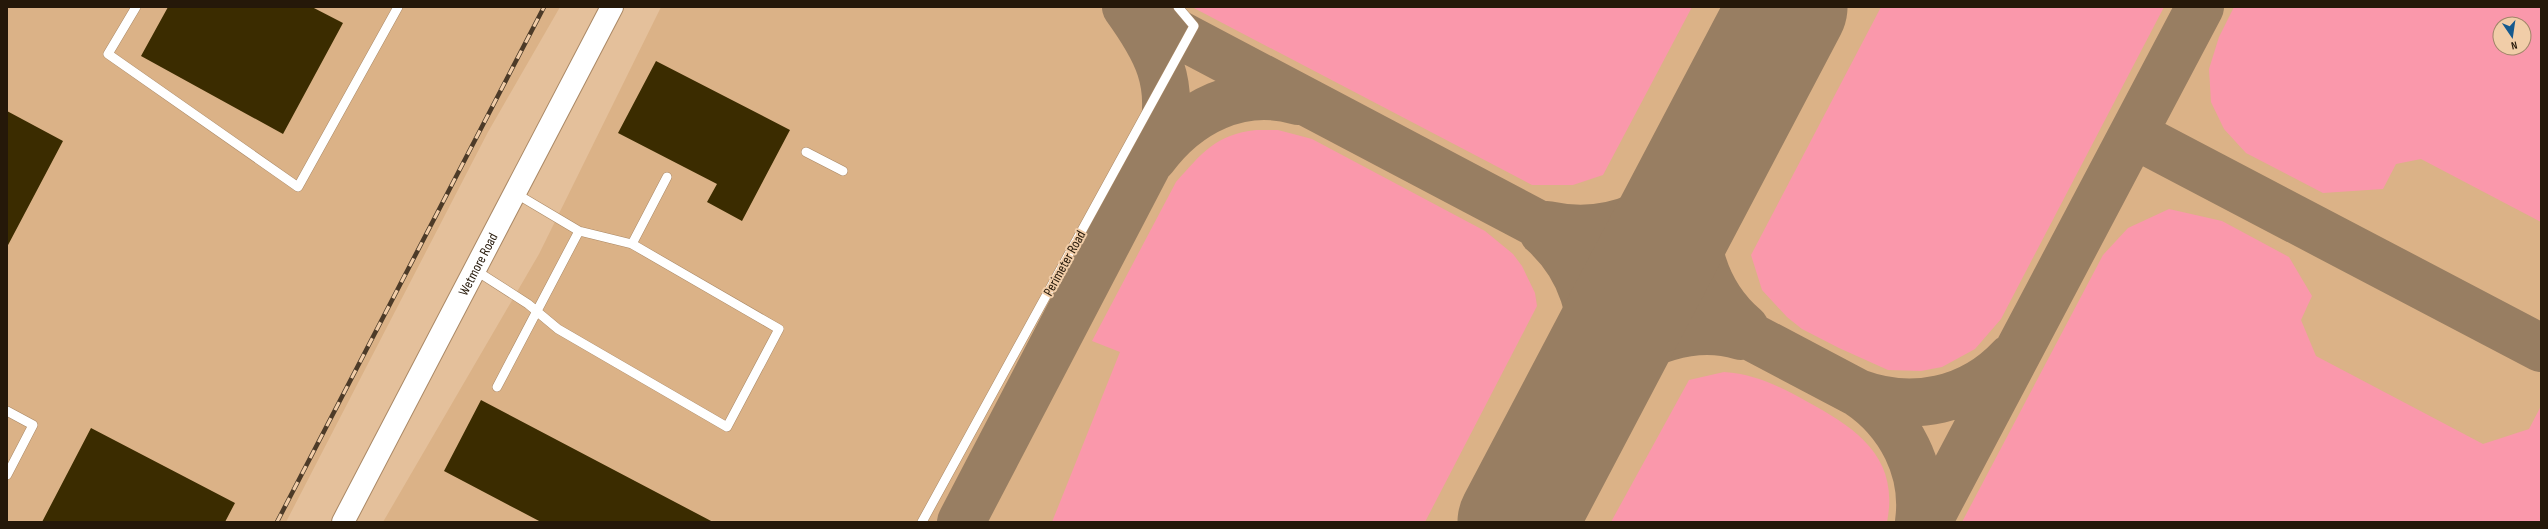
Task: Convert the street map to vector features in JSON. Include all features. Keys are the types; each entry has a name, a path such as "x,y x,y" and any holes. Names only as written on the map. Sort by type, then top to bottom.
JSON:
{"main road":[{"name":"Wetmore Road","path":"343,522 612,7"}],"lane":[{"path":"136,7 108,54 298,187 398,7"},
{"name":"Perimeter Road","path":"922,522 1194,26 1178,7"},
{"path":"806,152 843,171"},
{"path":"632,244 667,177"},
{"path":"475,270 538,312 558,328 727,427 779,329 632,244 579,231 515,193"},
{"path":"497,387 538,312 579,231"},
{"path":"7,411 33,425 7,476"}],"shaded area":[{"path":"7,7 560,7 488,132 286,522 7,522"},
{"path":"661,7 2541,7 2541,522 383,522 539,254"},
{"path":"1192,7 1692,7 1603,175 1573,185 1532,185"},
{"path":"1881,7 2164,7 2001,319 1975,349 1942,367 1921,371 1888,370 1839,348 1802,329 1787,317 1762,290 1751,255"},
{"path":"2234,7 2541,7 2541,222 2421,159 2396,164 2383,189 2323,193 2246,153 2224,129 2211,102 2209,69 2219,37"},
{"path":"1256,130 1278,130 1312,139 1485,231 1513,254 1522,266 1535,293 1537,306 1425,522 1052,522 1120,352 1092,341 1176,182 1210,147 1230,136"},
{"path":"2169,209 2222,221 2289,257 2312,296 2301,320 2316,356 2483,444 2529,429 2541,406 2541,522 1962,522 2103,255 2128,228"},
{"path":"1724,372 1746,375 1776,386 1824,411 1842,422 1857,434 1870,447 1880,462 1887,479 1889,499 1887,522 1611,522 1689,380"}],"building":[{"path":"168,7 312,7 343,23 283,134 141,56"},
{"path":"656,61 790,130 742,221 707,202 717,184 618,133"},
{"path":"7,111 63,141 7,247"},
{"path":"481,400 713,522 541,522 444,471"},
{"path":"91,428 235,503 225,522 42,522"}],"taxiway":[{"path":"961,522 1162,137 1166,100 1160,68 1147,38 1126,7"},
{"path":"1127,7 1858,393 1873,404 1886,418 1898,432 1907,448 1914,466 1918,484 1920,503 1919,522"},
{"path":"1928,522 2200,7"},
{"path":"1153,158 1182,127 1199,115 1217,106 1236,99 1256,96 1277,97 1298,101"},
{"path":"1726,124 1706,171 1701,187 1697,206 1696,226 1698,245 1710,282 1719,299 1745,328"},
{"path":"2133,134 2541,348"},
{"path":"1547,225 1571,228 1595,228 1618,224 1640,216 1660,205 1678,190 1694,173 1707,152"},
{"path":"1543,232 1557,246 1568,261 1584,294 1588,312 1591,330 1591,349 1587,373 1578,396 1576,406"},
{"path":"1574,412 1605,374 1619,362 1651,343 1668,337 1705,331 1723,332 1741,336"},
{"path":"1858,393 1878,399 1899,402 1920,402 1940,399 1959,393 1978,384 1995,373 2011,358"}],"runway":[{"path":"1517,522 1788,7"}],"railway":[{"path":"277,522 544,7"}]}
